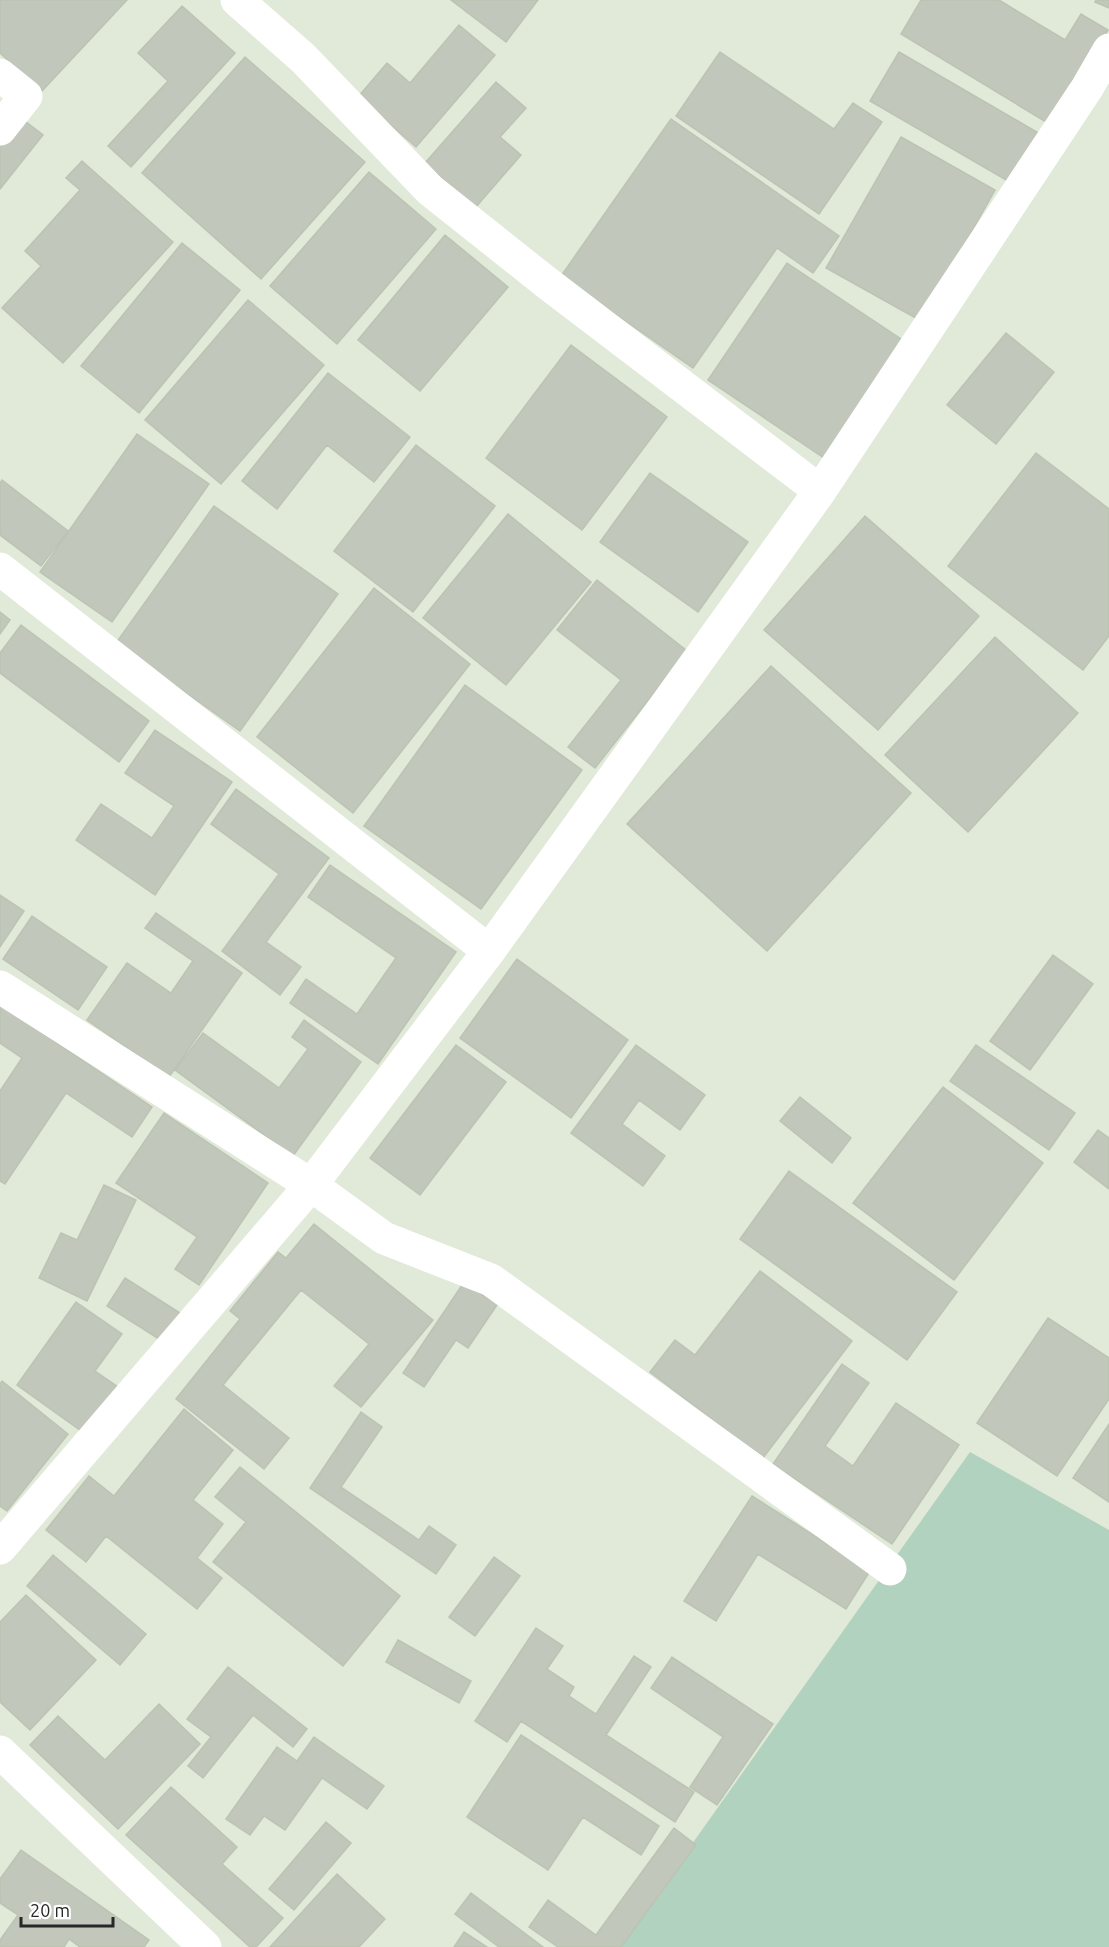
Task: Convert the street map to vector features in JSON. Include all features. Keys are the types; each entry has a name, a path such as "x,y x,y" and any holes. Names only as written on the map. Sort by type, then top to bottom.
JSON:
{"street":[{"path":"237,0 303,58 430,190 547,283 820,492"},
{"path":"0,1548 311,1185 489,951 820,492 1087,88 1109,50"},
{"path":"0,75 26,96 0,129"},
{"path":"0,568 489,951"},
{"path":"0,987 311,1185 384,1238 491,1280 890,1569"},
{"path":"0,1752 205,1947"}],"green space":[{"path":"970,1452 1109,1530 1109,1947 619,1947"}],"building":[{"path":"0,0 127,0 42,91 0,53"},
{"path":"451,0 538,0 506,42"},
{"path":"921,0 999,0 1065,40 1081,14 1108,30 1051,125 901,34"},
{"path":"1096,0 1109,0 1109,8 1095,2"},
{"path":"182,6 235,53 131,167 108,146 168,81 138,53"},
{"path":"459,25 495,55 416,147 358,97 387,63 410,83"},
{"path":"720,52 834,129 853,103 882,122 819,214 676,116"},
{"path":"899,52 1042,135 1013,184 870,101"},
{"path":"245,57 365,162 261,279 142,173"},
{"path":"496,82 526,108 500,137 521,155 476,207 425,163"},
{"path":"21,118 43,135 0,189 0,145"},
{"path":"671,119 839,236 813,273 777,248 693,368 561,276"},
{"path":"901,137 995,190 921,321 826,268"},
{"path":"82,161 173,242 63,363 2,308 41,266 25,251 80,190 66,178"},
{"path":"369,172 436,229 337,344 270,286"},
{"path":"445,235 508,287 420,391 358,340"},
{"path":"182,243 240,290 139,413 81,366"},
{"path":"787,263 904,341 824,458 708,380"},
{"path":"248,300 324,365 221,484 145,420"},
{"path":"1006,333 1054,372 996,444 947,405"},
{"path":"571,345 667,417 582,530 486,458"},
{"path":"328,373 410,437 374,482 327,445 277,509 242,481"},
{"path":"137,434 209,484 112,622 40,572"},
{"path":"416,445 495,506 413,612 334,551"},
{"path":"1036,453 1109,509 1109,636 1083,670 948,566"},
{"path":"650,473 748,542 698,612 600,542"},
{"path":"2,480 68,531 41,566 0,535 0,483"},
{"path":"214,506 338,594 240,731 116,643"},
{"path":"508,514 591,582 506,685 423,618"},
{"path":"865,516 979,616 878,730 764,630"},
{"path":"597,580 687,651 595,768 568,747 621,680 557,630"},
{"path":"374,588 470,664 353,813 257,737"},
{"path":"0,612 10,620 0,634"},
{"path":"21,625 149,721 119,762 0,673 0,653"},
{"path":"995,637 1078,713 968,832 885,755"},
{"path":"771,666 911,793 767,951 627,824"},
{"path":"465,685 582,770 481,909 364,826"},
{"path":"155,730 232,782 155,895 76,840 101,804 152,838 174,806 125,773"},
{"path":"236,789 329,858 266,942 301,967 280,995 222,951 279,874 211,824"},
{"path":"330,865 456,952 378,1064 290,1003 306,979 357,1014 396,958 308,897"},
{"path":"0,895 24,911 0,947"},
{"path":"156,913 242,973 169,1077 87,1020 127,963 171,993 193,961 145,928"},
{"path":"32,916 107,967 78,1010 3,959"},
{"path":"1053,955 1093,984 1030,1070 990,1041"},
{"path":"517,959 628,1040 571,1118 460,1038"},
{"path":"0,1005 152,1107 132,1137 66,1093 5,1184 0,1181 0,1091 22,1058 0,1043"},
{"path":"304,1020 361,1062 293,1156 175,1070 203,1033 279,1088 308,1049 292,1037"},
{"path":"456,1045 506,1082 420,1195 370,1158"},
{"path":"636,1045 705,1095 680,1130 639,1100 622,1124 665,1156 643,1186 571,1133"},
{"path":"976,1045 1075,1113 1049,1150 950,1081"},
{"path":"943,1087 1043,1163 954,1280 853,1203"},
{"path":"800,1097 851,1138 832,1163 780,1121"},
{"path":"164,1113 268,1183 199,1285 175,1269 197,1237 116,1183"},
{"path":"1098,1130 1109,1138 1109,1189 1074,1162"},
{"path":"789,1171 957,1292 907,1360 740,1239"},
{"path":"104,1185 136,1200 87,1301 39,1278 61,1233 77,1240"},
{"path":"314,1224 433,1320 361,1407 334,1386 369,1344 301,1290 223,1385 289,1438 264,1469 176,1399 240,1319 230,1311 278,1252 286,1258"},
{"path":"760,1271 852,1341 763,1458 650,1372 675,1340 695,1355"},
{"path":"125,1278 180,1313 162,1341 107,1306"},
{"path":"464,1282 497,1305 468,1348 456,1340 424,1387 403,1373"},
{"path":"76,1302 122,1334 95,1371 118,1387 84,1433 17,1385"},
{"path":"1048,1318 1109,1358 1109,1399 1057,1476 977,1423"},
{"path":"842,1364 869,1383 825,1446 853,1466 896,1403 959,1445 892,1544 773,1464"},
{"path":"2,1381 68,1434 7,1511 0,1506 0,1384"},
{"path":"184,1409 233,1450 193,1500 223,1524 197,1558 222,1578 197,1609 106,1536 86,1562 46,1530 89,1476 114,1496"},
{"path":"361,1412 382,1427 341,1487 419,1540 429,1526 456,1545 436,1574 310,1488"},
{"path":"1109,1424 1109,1502 1073,1478"},
{"path":"240,1467 400,1596 343,1666 213,1562 246,1522 215,1497"},
{"path":"752,1496 870,1571 846,1609 758,1554 716,1621 684,1601"},
{"path":"53,1555 146,1634 120,1665 27,1586"},
{"path":"494,1557 520,1576 475,1636 449,1617"},
{"path":"26,1595 96,1660 30,1730 0,1702 0,1622"},
{"path":"536,1628 563,1646 547,1669 574,1687 569,1696 596,1714 634,1656 651,1667 606,1735 694,1792 675,1822 521,1721 507,1742 475,1721"},
{"path":"398,1640 471,1681 459,1703 386,1662"},
{"path":"672,1657 773,1724 717,1805 690,1787 723,1737 651,1688"},
{"path":"228,1667 307,1729 293,1747 253,1715 203,1778 188,1766 211,1737 187,1719"},
{"path":"159,1704 200,1744 118,1829 30,1745 58,1716 105,1760"},
{"path":"521,1735 659,1826 641,1855 583,1817 548,1870 467,1817"},
{"path":"314,1737 384,1786 367,1809 322,1778 285,1830 264,1816 250,1835 226,1819 277,1747 297,1761"},
{"path":"171,1787 237,1847 222,1864 283,1918 256,1947 250,1947 126,1835"},
{"path":"326,1822 351,1843 294,1910 269,1889"},
{"path":"674,1828 696,1845 621,1947 558,1947 529,1927 548,1900 596,1935"},
{"path":"21,1850 149,1940 144,1947 80,1947 69,1939 64,1947 0,1947 0,1940 18,1915 0,1903 0,1879"},
{"path":"337,1874 385,1919 359,1947 270,1947"},
{"path":"471,1893 543,1947 499,1947 455,1914"},
{"path":"464,1932 487,1947 454,1947"}]}
